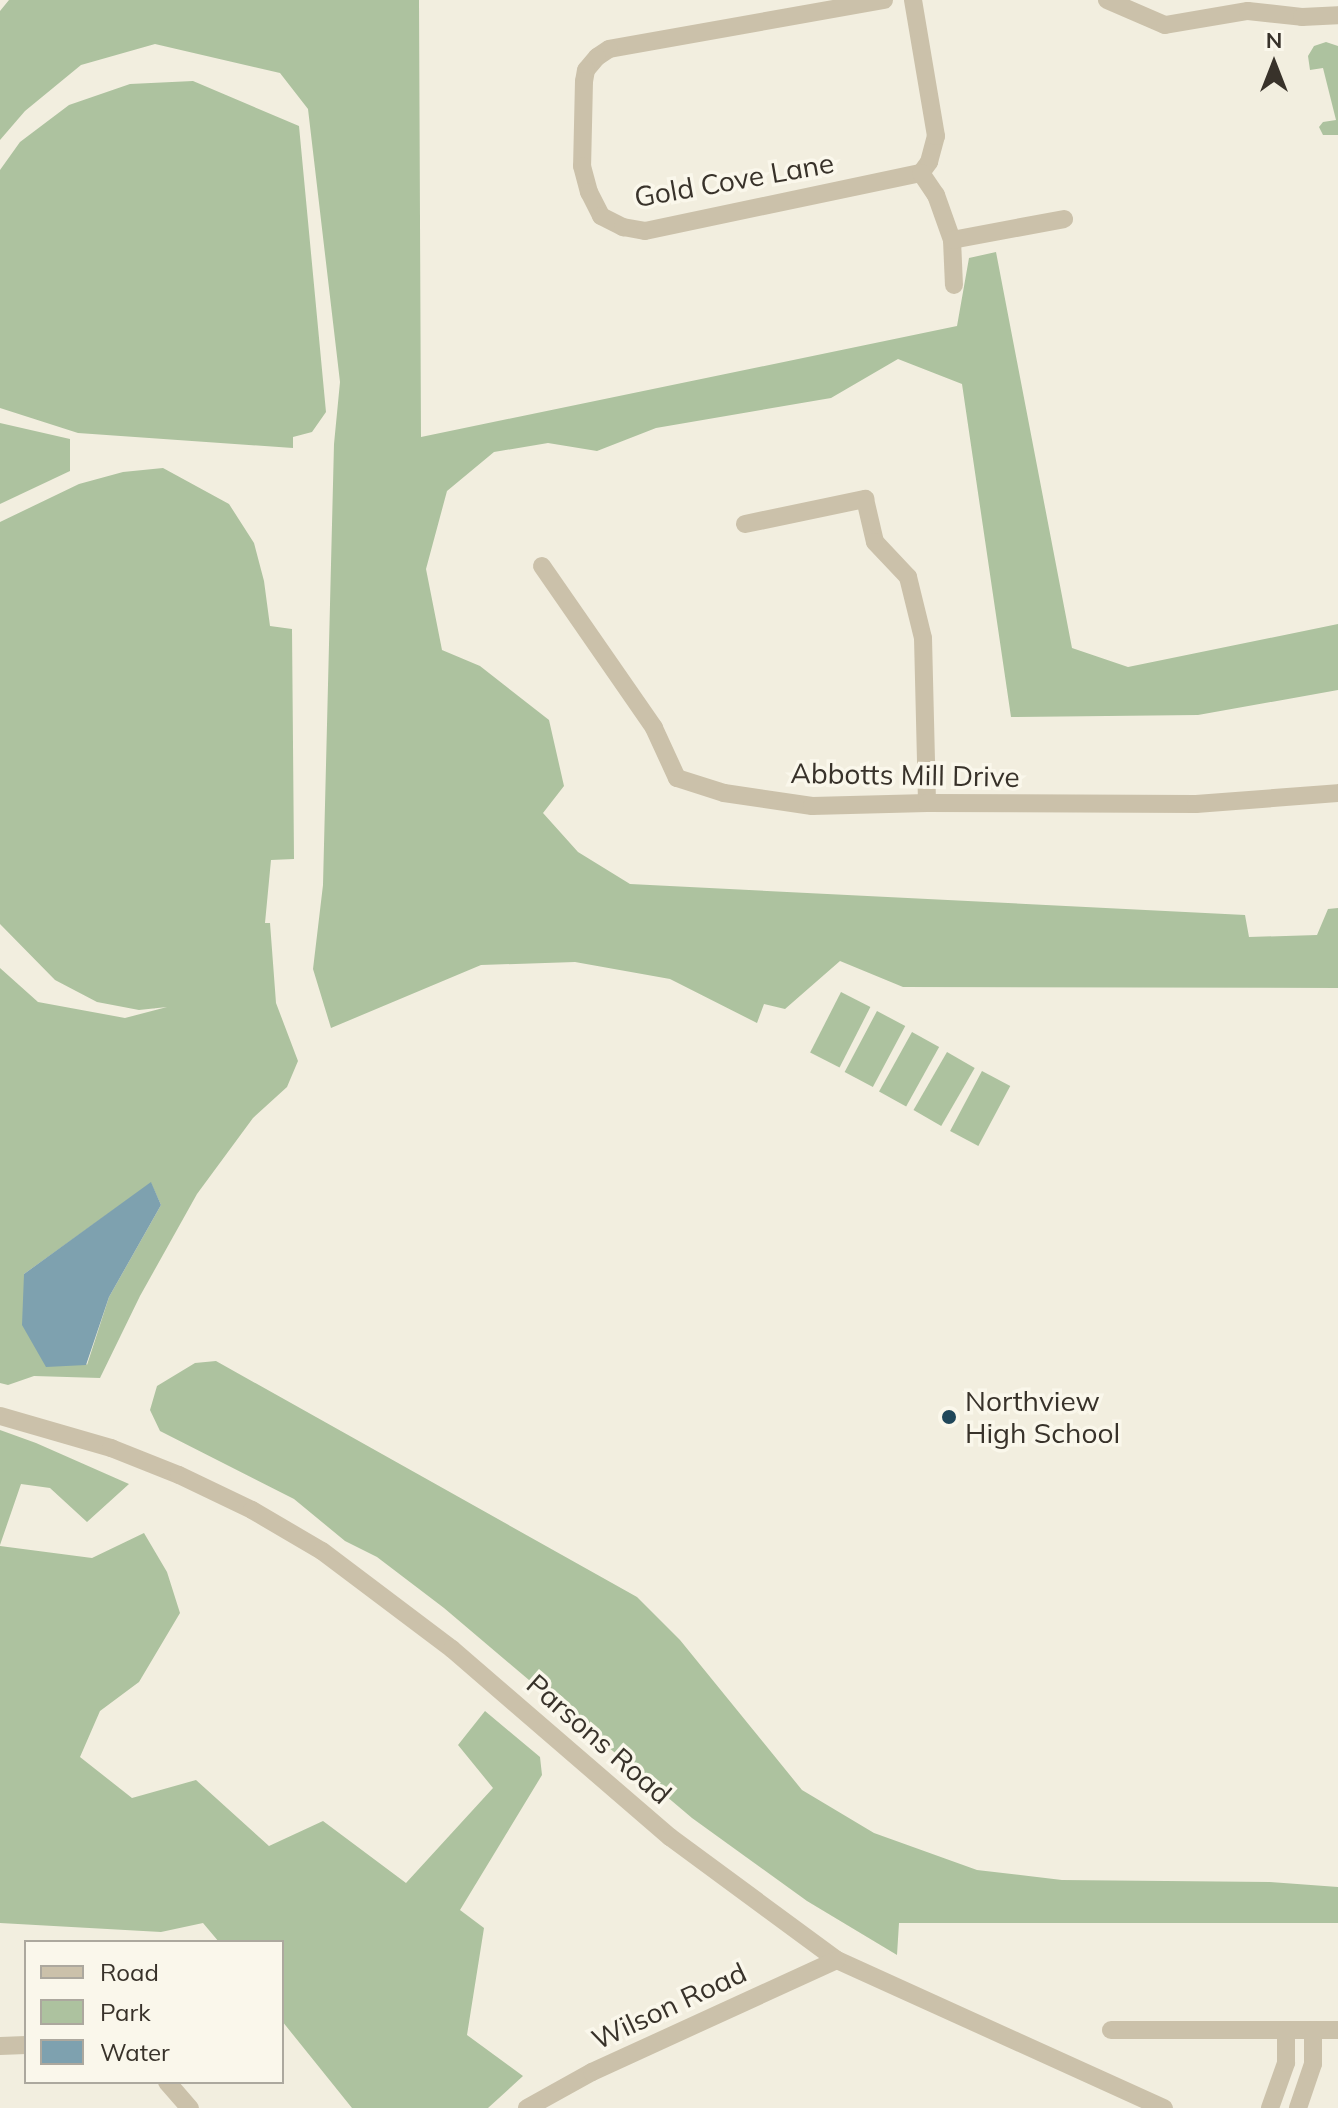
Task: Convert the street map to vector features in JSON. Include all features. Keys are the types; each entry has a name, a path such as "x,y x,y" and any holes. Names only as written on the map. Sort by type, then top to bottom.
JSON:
{"street":[{"name":"Gold Cove Lane","path":"884,0 609,49 586,70 582,166 589,192 601,216 623,227 645,231 921,173"},
{"path":"913,0 936,136 921,173 936,195 952,240 954,285"},
{"path":"1107,0 1165,25 1248,11 1302,17 1338,15"},
{"path":"952,240 1064,219"},
{"path":"745,524 865,499 875,542 908,577 923,638 927,803"},
{"name":"Abbotts Mill Drive","path":"542,566 654,728 677,778 724,793 812,806 927,803 1196,804 1338,793"},
{"name":"Parsons Road","path":"0,1416 111,1448 179,1475 252,1510 322,1551 443,1641 670,1837 837,1960 1164,2108"},
{"name":"Wilson Road","path":"527,2108 592,2072 837,1960"},
{"path":"1111,2030 1338,2030"},
{"path":"1270,2108 1282,2078 1288,2049 1286,2030"},
{"path":"1298,2108 1313,2064 1313,2030"},
{"path":"0,2046 24,2045"},
{"path":"1282,2078 1305,2086"},
{"path":"169,2084 190,2108"}],"green space":[{"path":"9,0 419,0 421,437 957,326 969,258 996,252 1072,648 1128,667 1338,624 1338,690 1198,715 1011,717 962,384 898,359 831,398 656,428 597,451 548,443 494,452 447,491 426,569 442,650 480,666 549,720 564,786 543,813 578,852 630,884 1245,915 1249,937 1317,935 1328,909 1338,908 1338,988 903,987 840,961 785,1009 764,1004 757,1023 670,979 575,962 481,965 331,1028 313,969 323,885 334,444 340,382 308,109 280,73 155,44 81,65 25,111 0,140 0,11"},
{"path":"1326,42 1338,46 1338,135 1323,135 1319,127 1323,122 1336,120 1323,68 1310,70 1308,56 1314,46"},
{"path":"193,81 299,126 326,412 312,432 293,437 293,448 78,433 0,408 0,170 20,142 69,105 130,84"},
{"path":"0,423 70,439 70,471 0,504"},
{"path":"163,468 229,504 254,543 264,581 270,626 292,629 294,859 271,860 265,923 270,923 276,1003 298,1061 287,1087 253,1118 197,1194 140,1296 100,1378 34,1376 8,1385 0,1383 0,968 38,1002 125,1018 167,1007 139,1010 97,1002 55,980 0,924 0,522 79,484 123,472","holes":["151,1183 161,1205 109,1297 87,1365 24,1274"]},
{"path":"841,992 870,1007 840,1068 810,1053"},
{"path":"877,1011 905,1026 873,1087 845,1072"},
{"path":"912,1032 939,1047 906,1107 879,1091"},
{"path":"947,1052 975,1068 941,1126 914,1110"},
{"path":"982,1071 1010,1086 978,1146 950,1131"},
{"path":"216,1361 637,1597 680,1640 802,1790 874,1833 977,1870 1062,1880 1270,1882 1338,1887 1338,1923 899,1923 897,1955 807,1901 692,1818 444,1608 377,1557 345,1541 294,1499 160,1431 150,1410 157,1386 195,1363"},
{"path":"0,1430 129,1484 87,1522 50,1488 21,1484 0,1545"},
{"path":"144,1533 167,1572 180,1613 139,1682 100,1711 80,1757 132,1798 196,1780 269,1846 323,1821 406,1883 493,1788 458,1745 485,1711 540,1757 542,1775 460,1910 484,1928 467,2035 523,2076 488,2108 352,2108 284,2023 284,1940 217,1940 203,1923 161,1932 0,1923 0,1546 92,1558"}],"water":[{"path":"151,1182 161,1205 109,1297 86,1365 46,1367 22,1325 24,1274"}],"place":[{"name":"Northview High School","path":"949,1417"}]}
